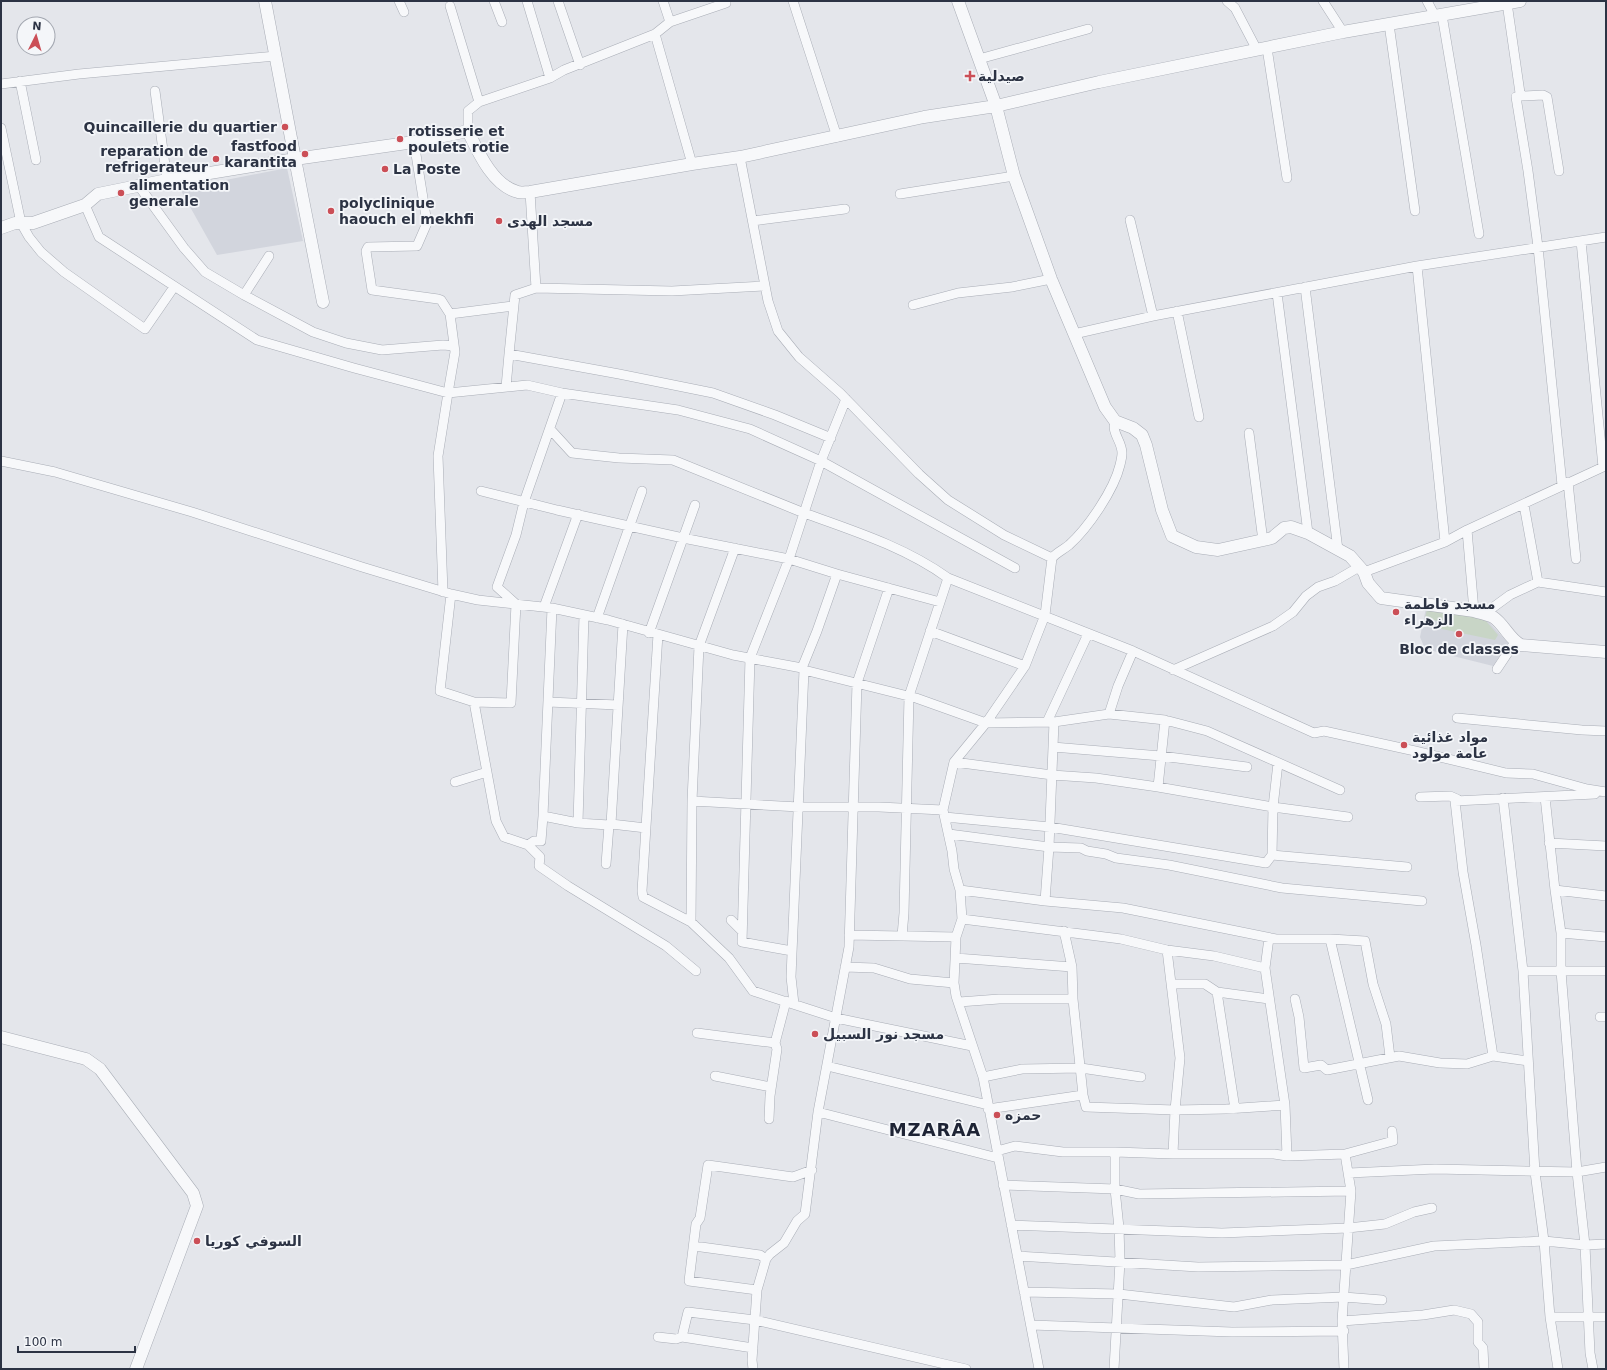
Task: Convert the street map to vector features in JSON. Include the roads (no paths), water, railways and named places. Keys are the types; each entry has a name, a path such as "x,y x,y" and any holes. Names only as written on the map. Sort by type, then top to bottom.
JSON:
{"street":[{"path":"265,1 323,302"},
{"path":"399,1 404,12"},
{"path":"494,1 502,22"},
{"path":"527,1 550,78"},
{"path":"558,1 580,65"},
{"path":"663,1 670,22"},
{"path":"726,1 726,3 670,22 655,34 580,65 564,70 550,78 479,102 468,111 468,131 483,162 502,184 518,192 530,192 692,164 740,158 924,117 996,106 1099,82 1343,32 1520,1"},
{"path":"793,1 837,137"},
{"path":"958,1 996,106 1014,176 1051,279 1105,407 1115,421 1133,428 1142,435 1146,445 1162,510 1172,536 1196,547 1218,550 1263,541 1272,538 1284,528 1291,527 1308,533 1350,556 1361,570 1368,583 1381,598 1479,613 1494,618 1515,642 1521,645 1606,652"},
{"path":"1228,1 1236,8 1262,49 1287,178"},
{"path":"1323,1 1343,32"},
{"path":"1427,1 1438,15 1479,234"},
{"path":"1507,3 1521,96"},
{"path":"450,6 479,102"},
{"path":"1389,24 1415,211"},
{"path":"979,59 1088,29"},
{"path":"655,34 692,164"},
{"path":"1,84 79,74 276,56"},
{"path":"20,81 36,160"},
{"path":"154,91 167,180"},
{"path":"1559,170 1547,97 1543,95 1516,97 1538,247 1565,484 1576,559"},
{"path":"1,128 21,223 29,237 41,252 64,272 146,329 174,286"},
{"path":"1,228 21,223 33,223 86,205 98,194 167,180 295,159 414,142 468,131"},
{"path":"414,142 427,223 426,228 417,246 368,247 366,249 372,290 438,299 441,300 450,314 455,352 438,456 447,593 440,691 474,702 511,703 516,604"},
{"path":"740,158 768,301 778,331 799,357 846,399 919,474 948,500 1004,534 1052,558"},
{"path":"900,194 1014,176"},
{"path":"139,186 184,248 205,272 313,332 346,343 382,350 443,345 454,346"},
{"path":"530,192 536,288"},
{"path":"86,205 99,237 257,340 448,393 527,385 678,410 750,429 821,460 1015,568"},
{"path":"753,222 845,209"},
{"path":"1130,220 1153,316"},
{"path":"1074,334 1177,311 1417,266 1606,237"},
{"path":"1173,670 1273,626 1293,612 1306,596 1318,587 1361,570 1445,542 1467,530 1524,505 1603,467 1581,241"},
{"path":"244,295 269,256"},
{"path":"1417,266 1445,542"},
{"path":"913,305 958,293 1012,287 1051,279"},
{"path":"506,387 513,306 514,297 516,294 536,288 672,291 765,286"},
{"path":"1305,287 1338,550"},
{"path":"1277,293 1308,533"},
{"path":"450,314 513,306"},
{"path":"1177,311 1199,417"},
{"path":"508,354 713,393 831,438"},
{"path":"516,604 497,587 516,535 524,502 562,392"},
{"path":"792,951 742,942 750,658 789,559 821,460 846,399"},
{"path":"1039,1369 983,1078 956,996 954,983 956,937 962,920 960,890 954,869 949,834 944,814 954,762 986,723 1025,666 1045,615 1052,558 1056,552 1068,546 1089,523 1109,490 1119,467 1122,452 1113,426 1115,421"},
{"path":"550,429 572,453 618,458 673,460 804,513 881,540 929,564 948,578 1133,651 1314,733 1324,731 1506,773 1533,774 1587,790 1606,793"},
{"path":"1249,433 1263,541"},
{"path":"1,461 55,472 192,512 447,593 478,600 548,607 623,624 699,646 803,669 909,696 986,723 1051,722 1109,714 1165,720 1207,731 1340,790"},
{"path":"481,491 683,538 789,559 837,574 940,602"},
{"path":"597,618 642,491"},
{"path":"694,505 654,633 642,891 643,897 690,922 729,958 753,992 836,1018 972,1046"},
{"path":"1524,505 1538,582"},
{"path":"528,845 534,841 541,841 548,702 548,607 578,514"},
{"path":"1467,530 1479,613"},
{"path":"690,922 692,801 699,646 735,548"},
{"path":"769,1119 777,1049 774,1043 790,1003 799,807 803,669 837,574"},
{"path":"902,936 909,696 948,578"},
{"path":"1479,613 1510,595 1538,582 1606,592"},
{"path":"753,1369 757,1290 766,1259 784,1243 797,1221 805,1214 812,1170 818,1112 849,947 857,683 889,588"},
{"path":"578,822 584,615"},
{"path":"606,864 623,624"},
{"path":"930,631 1025,666"},
{"path":"1045,901 1053,747 1051,722 1088,634"},
{"path":"1497,669 1515,642"},
{"path":"1109,714 1118,686 1133,651"},
{"path":"474,702 496,821 504,836 528,845 540,857 539,866 568,886 666,946 696,971"},
{"path":"548,702 618,705"},
{"path":"1457,718 1606,731"},
{"path":"1158,787 1165,720"},
{"path":"1053,747 1161,756 1247,767"},
{"path":"954,762 1052,775 1096,778 1272,807 1348,817"},
{"path":"692,801 799,807 906,808 1050,827 1266,863 1272,855 1272,807 1278,763"},
{"path":"455,782 487,772"},
{"path":"1420,797 1450,796 1456,800 1606,793"},
{"path":"1545,797 1549,843 1562,933 1561,971 1577,1172 1585,1245 1590,1353 1593,1369"},
{"path":"1503,798 1523,971 1535,1172 1544,1241 1550,1317 1558,1369"},
{"path":"1456,800 1462,872 1476,945 1493,1056"},
{"path":"543,816 578,822 646,828"},
{"path":"949,834 1049,847 1081,848 1087,851 1106,854 1116,858 1169,865 1282,888 1422,901"},
{"path":"1549,843 1606,846"},
{"path":"1272,855 1407,868"},
{"path":"960,890 1045,901 1123,908 1269,938 1330,939 1365,942 1373,984 1386,1024 1390,1057"},
{"path":"1555,890 1606,896"},
{"path":"731,920 742,930"},
{"path":"962,920 1121,939 1168,950 1214,956 1265,968"},
{"path":"1064,931 1072,967 1073,999 1081,1068 1079,1095 1086,1107 1175,1110 1235,1109 1285,1105"},
{"path":"1562,933 1606,937"},
{"path":"849,935 956,937"},
{"path":"1269,938 1265,968 1285,1105 1287,1156"},
{"path":"1330,939 1368,1100"},
{"path":"1168,950 1180,1058 1175,1110 1173,1154"},
{"path":"956,958 1072,967"},
{"path":"845,967 874,968 910,979 954,983"},
{"path":"1523,971 1606,971"},
{"path":"1172,984 1205,984 1217,992 1269,1000"},
{"path":"1217,992 1235,1109"},
{"path":"959,1002 999,999 1073,999"},
{"path":"1295,999 1299,1017 1304,1068 1321,1064 1327,1070 1399,1056 1467,1064 1493,1056 1528,1061"},
{"path":"697,1033 774,1043"},
{"path":"1,1037 86,1060 100,1068 193,1193 197,1206 136,1369"},
{"path":"827,1066 988,1107 1079,1095"},
{"path":"983,1078 1022,1069 1081,1068 1141,1077"},
{"path":"715,1076 772,1087"},
{"path":"818,1112 997,1154 1015,1146 1063,1152 1274,1154 1287,1156 1345,1154 1393,1141 1392,1131"},
{"path":"1114,1369 1120,1262 1119,1228 1115,1189 1115,1152"},
{"path":"1344,1369 1344,1331 1342,1321 1351,1191 1345,1154"},
{"path":"757,1290 689,1281 696,1224 700,1218 708,1165 793,1177 812,1170"},
{"path":"1349,1173 1435,1169 1577,1172 1606,1167"},
{"path":"1003,1186 1115,1189 1138,1194 1351,1191"},
{"path":"1011,1225 1222,1233 1348,1228 1385,1224 1414,1212 1432,1208"},
{"path":"1017,1256 1198,1267 1346,1265 1434,1246 1544,1241 1585,1245 1606,1244"},
{"path":"694,1246 760,1255 766,1259"},
{"path":"1024,1292 1118,1294 1234,1307 1272,1300 1344,1297 1382,1300"},
{"path":"1342,1321 1423,1315 1454,1310 1471,1314 1478,1322 1478,1342 1483,1348 1484,1369"},
{"path":"682,1338 688,1312 755,1320 966,1369"},
{"path":"1550,1317 1606,1317"},
{"path":"1031,1325 1232,1332 1344,1331"},
{"path":"658,1337 676,1339 682,1338 753,1348"}],"place":[{"name":"صيدلية","path":"970,76"},
{"name":"Quincaillerie du quartier","path":"285,127"},
{"name":"rotisserie et poulets rotie","path":"400,139"},
{"name":"fastfood karantita","path":"305,154"},
{"name":"reparation de refrigerateur","path":"216,159"},
{"name":"La Poste","path":"385,169"},
{"name":"alimentation generale","path":"121,193"},
{"name":"polyclinique haouch el mekhfi","path":"331,211"},
{"name":"مسجد الهدى","path":"499,221"},
{"name":"مسجد فاطمة الزهراء","path":"1396,612"},
{"name":"Bloc de classes","path":"1459,634"},
{"name":"مواد غذائية عامة مولود","path":"1404,745"},
{"name":"مسجد نور السبيل","path":"815,1034"},
{"name":"حمزه","path":"997,1115"},
{"name":"السوفي كوريا","path":"197,1241"}],"district":[{"name":"MZARÂA","path":"935,1129"}]}
